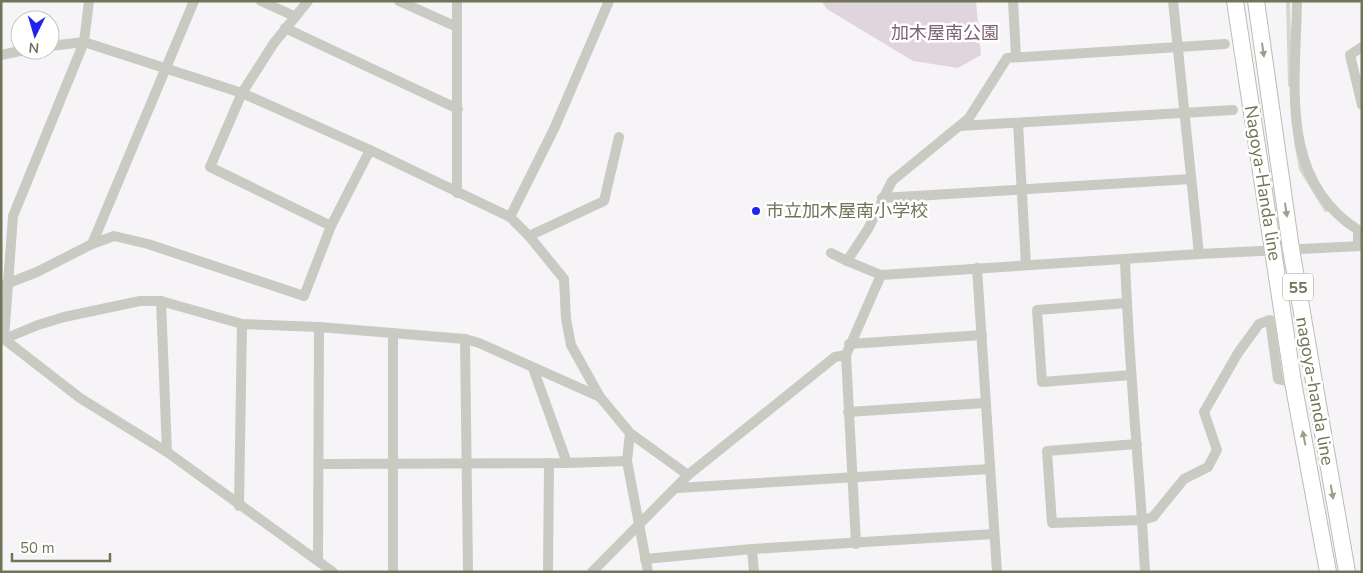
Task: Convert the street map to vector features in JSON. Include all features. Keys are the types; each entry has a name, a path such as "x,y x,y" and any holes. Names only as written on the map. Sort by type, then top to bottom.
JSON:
{"main road":[{"name":"Nagoya-Handa line","path":"1235,1 1293,382 1328,572"},
{"name":"nagoya-handa line","path":"1256,1 1291,249 1347,572"}],"street":[{"path":"4,339 5,284 13,216 84,42 90,1"},
{"path":"92,244 168,68 194,1"},
{"path":"261,1 294,16"},
{"path":"308,1 285,28 242,93 210,167 331,226"},
{"path":"399,1 457,27"},
{"path":"457,1 457,193"},
{"path":"510,217 554,129 609,1"},
{"path":"1014,1 1016,57"},
{"path":"1172,1 1199,254"},
{"path":"831,253 881,275 1199,254 1360,246 1358,230 1335,213 1325,201 1311,179 1301,151 1296,123 1297,1"},
{"path":"285,28 458,109"},
{"path":"60,45 84,42 242,93 370,150 510,217 529,236 564,279 566,319 571,345 600,397 630,433 688,475"},
{"path":"847,261 868,229 892,181 969,118 1007,58 1226,44"},
{"path":"1362,47 1350,55 1362,105"},
{"path":"959,126 1233,110"},
{"path":"1018,123 1026,265"},
{"path":"529,236 604,201 619,137"},
{"path":"5,284 37,272 92,244 114,236 148,244 304,296 331,226 370,150"},
{"path":"882,198 1191,179"},
{"path":"1125,259 1131,375 1146,572"},
{"path":"977,268 997,572"},
{"path":"856,544 846,355 849,344 881,275"},
{"path":"4,339 64,317 140,301 161,301 242,324 319,327 465,339 479,343 600,397"},
{"path":"161,301 167,452"},
{"path":"1127,304 1037,310 1042,382 1131,375"},
{"path":"1137,444 1046,451 1052,523 1142,520 1153,517 1184,479 1208,467 1217,450 1204,412 1238,353 1259,324 1270,320 1278,379 1293,382"},
{"path":"239,506 242,324"},
{"path":"318,561 320,464 319,327"},
{"path":"393,333 393,572"},
{"path":"849,344 982,335"},
{"path":"4,339 80,398 167,452 239,506 334,572"},
{"path":"465,339 468,572"},
{"path":"592,572 688,475 835,357 846,355"},
{"path":"533,368 567,464"},
{"path":"848,412 985,403"},
{"path":"630,433 627,460 648,572"},
{"path":"320,464 567,464 627,460"},
{"path":"548,572 549,463"},
{"path":"677,488 854,479 990,469"},
{"path":"645,559 752,549 994,534"},
{"path":"752,549 754,572"}],"green space":[{"name":"加木屋南公園","path":"821,1 976,1 981,55 958,68 913,61 827,9"}],"waterway":[{"path":"1288,1 1290,85"},
{"path":"1296,142 1301,169 1326,210"}],"place":[{"name":"市立加木屋南小学校","path":"756,211"}]}
